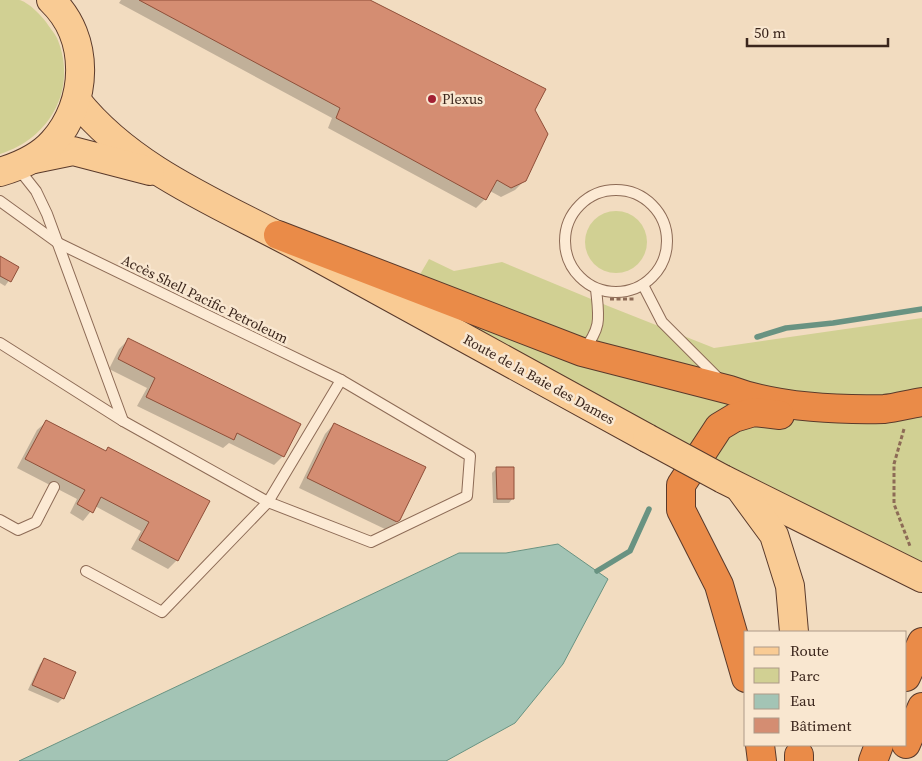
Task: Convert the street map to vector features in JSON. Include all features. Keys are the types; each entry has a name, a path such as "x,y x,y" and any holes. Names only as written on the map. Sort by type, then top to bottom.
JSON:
{"highway":[{"path":"278,235 582,352 747,396 800,406 906,405"},
{"path":"744,671 719,586 681,510 681,485 719,427 734,418 754,412 846,420 906,405"},
{"path":"907,675 922,642"},
{"path":"907,743 922,707"},
{"path":"760,746 762,761"},
{"path":"873,761 879,746"},
{"path":"901,761 906,746"}],"main road":[{"path":"16,166 52,143 67,124 77,101 81,74 78,47 69,22 51,0"},
{"name":"Route de la Baie des Dames","path":"77,101 92,120 160,173 278,235 731,483 922,578"},
{"name":"Route de la Baie des Dames","path":"16,166 73,151 160,173"},
{"path":"731,483 774,535 790,586 794,631"}],"lane":[{"path":"16,166 36,191 47,214 123,421"},
{"path":"622,189 637,193 650,201 661,214 667,230 667,247 663,262 655,274 644,284 628,291 612,292 596,289 583,281 572,270 566,255 566,228 570,216 587,198 607,190 622,189"},
{"name":"Accès Shell Pacific Petroleum","path":"0,201 58,243 341,380 470,456 467,496 371,542 268,502 123,421 0,343"},
{"path":"644,284 662,322 730,390"},
{"path":"582,352 594,337 598,327 596,289"},
{"path":"86,571 162,612 268,502 341,380"},
{"path":"0,520 18,530 36,522 54,487"}],"path":[{"path":"603,299 638,299"},
{"path":"906,405 894,464 894,504 910,547"}],"green space":[{"path":"0,0 22,1 44,19 57,38 63,57 64,75 62,92 56,109 46,123 33,136 18,146 0,154"},
{"path":"610,211 622,211 638,220 645,230 647,242 645,254 638,264 622,273 610,273 599,268 590,259 585,248 585,236 590,225 599,216"},
{"path":"429,259 454,271 502,262 714,348 922,318 922,566 812,511 408,295"}],"water":[{"path":"558,544 608,579 563,664 515,723 446,761 19,761 459,553 506,553"}],"building":[{"name":"Plexus","path":"139,0 370,0 546,89 535,110 548,134 526,181 511,188 497,180 486,200 336,118 340,108"},
{"path":"0,256 19,267 11,282 0,276"},
{"path":"128,338 301,424 284,457 237,433 234,440 146,397 155,378 118,359"},
{"path":"46,420 106,451 108,447 210,501 178,561 139,540 149,522 101,497 93,513 77,504 85,490 25,459"},
{"path":"334,423 426,467 400,520 397,522 307,478"},
{"path":"496,467 514,467 514,499 497,499"},
{"path":"44,658 76,672 64,699 32,685"}],"waterway":[{"path":"757,337 786,328 833,323 922,309"},
{"path":"597,571 630,551 649,509"}],"place":[{"name":"Plexus","path":"432,99"}]}
